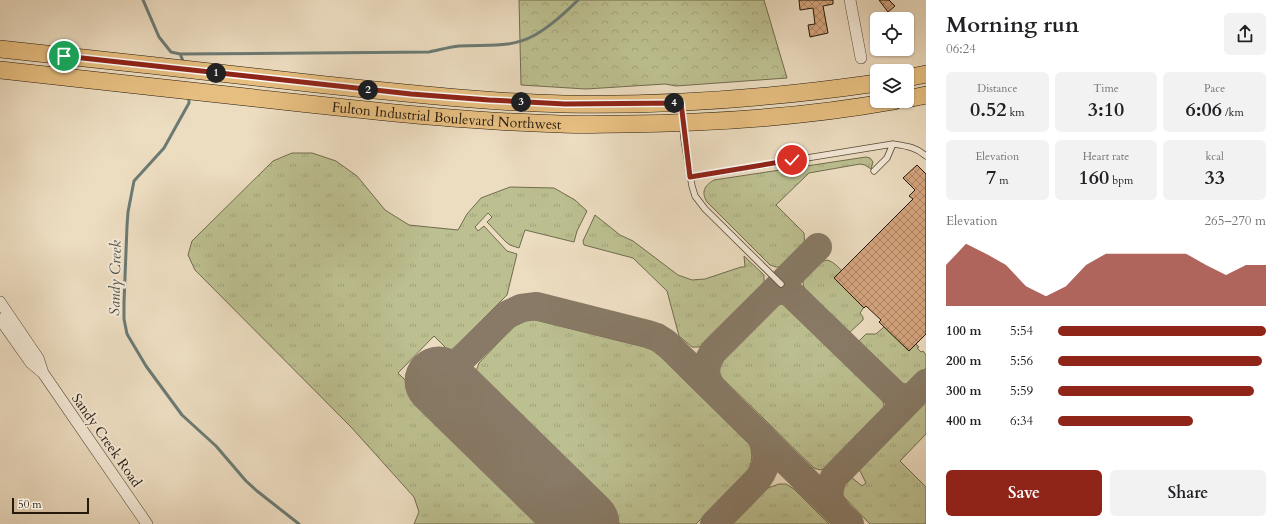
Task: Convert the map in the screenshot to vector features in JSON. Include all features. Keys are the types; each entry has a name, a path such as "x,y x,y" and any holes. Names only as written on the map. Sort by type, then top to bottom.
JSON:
{"main road":[{"name":"Fulton Industrial Boulevard Northwest","path":"0,49 411,94 565,104 681,103 779,95 870,83"},
{"name":"Fulton Industrial Boulevard Northwest","path":"0,70 409,115 486,121 562,124 683,123 785,116 870,105"},
{"path":"914,77 926,74"},
{"path":"914,98 926,95"}],"street":[{"path":"850,0 861,58"},
{"name":"Sandy Creek Road","path":"0,302 38,358 43,373"},
{"name":"Sandy Creek Road","path":"0,319 31,363 43,373 147,524"}],"lane":[{"path":"681,103 690,177 695,196 705,209 781,284"},
{"path":"690,177 893,144 908,146 920,151 926,156"},
{"path":"874,171 887,158 893,144"}],"green space":[{"path":"519,0 764,0 787,78 676,86 665,84 586,89 521,85"},
{"path":"292,153 312,153 336,161 357,176 385,210 409,225 458,230 467,214 481,198 510,187 554,188 575,200 587,211 577,231 574,242 525,230 519,248 506,242 487,222 492,217 488,213 475,227 478,231 484,226 507,251 517,254 507,295 450,352 434,336 398,373 552,524 414,524 419,512 414,497 351,427 195,270 188,255 192,241 273,161"},
{"path":"866,157 870,158 873,162 871,169 860,164 809,173 776,205 804,233 803,244 798,251 781,267 770,265 707,202 704,195 704,190 706,187 714,180"},
{"path":"595,215 620,235 633,241 678,275 692,280 705,279 745,267 744,256 764,275 764,284 705,345 692,347 679,336 667,291 633,258 584,245 583,241"},
{"path":"827,260 833,263 844,273 864,307 860,313 863,320 849,333 806,291 804,286 803,282 806,275 820,263"},
{"path":"782,304 789,307 881,398 884,404 883,411 826,468 820,470 814,468 720,376 718,369 721,361 775,306"},
{"path":"528,320 535,320 652,350 661,357 750,445 752,458 748,472 696,524 620,524 478,383 476,371 479,363 513,327"},
{"path":"884,327 909,351 916,344 919,347 917,348 921,352 923,351 926,355 926,368 910,383 905,384 897,381 858,342 866,334 876,334"},
{"path":"926,401 926,434 900,461 926,487 926,524 870,524 842,495 842,487 851,477 862,486 866,483 859,469"},
{"path":"779,484 786,484 794,489 829,524 730,524 765,489"}],"building":[{"path":"799,0 833,0 833,4 823,6 828,33 810,37 808,25 815,24 813,8 800,10"},
{"path":"879,0 889,0 895,6 888,12"},
{"path":"917,165 926,174 926,334 909,351 879,322 881,320 866,306 864,308 834,278 913,199 909,196 915,190 903,178"}],"waterway":[{"path":"143,0 159,37 171,52 180,54 429,52 459,46 507,44 526,39 547,28 578,0"},
{"name":"Sandy Creek","path":"180,54 184,63"},
{"name":"Sandy Creek","path":"189,97 189,103 164,148 134,181 127,226 124,303 124,319 127,334 146,366 182,415 216,446 246,481 299,524"}],"taxiway":[{"path":"713,389 706,371 708,362 713,352 818,247"},
{"path":"781,284 905,404"},
{"path":"439,381 508,314 521,308 537,306 657,337 665,342 850,524"},
{"path":"839,513 830,496 830,488 834,477 926,383"},
{"path":"714,524 762,474 766,463 766,453 761,436"}],"runway":[{"path":"439,381 585,524"}],"route":[{"path":"64,56 411,94 489,100 565,104 681,103 684,140 690,177 792,160"}]}
